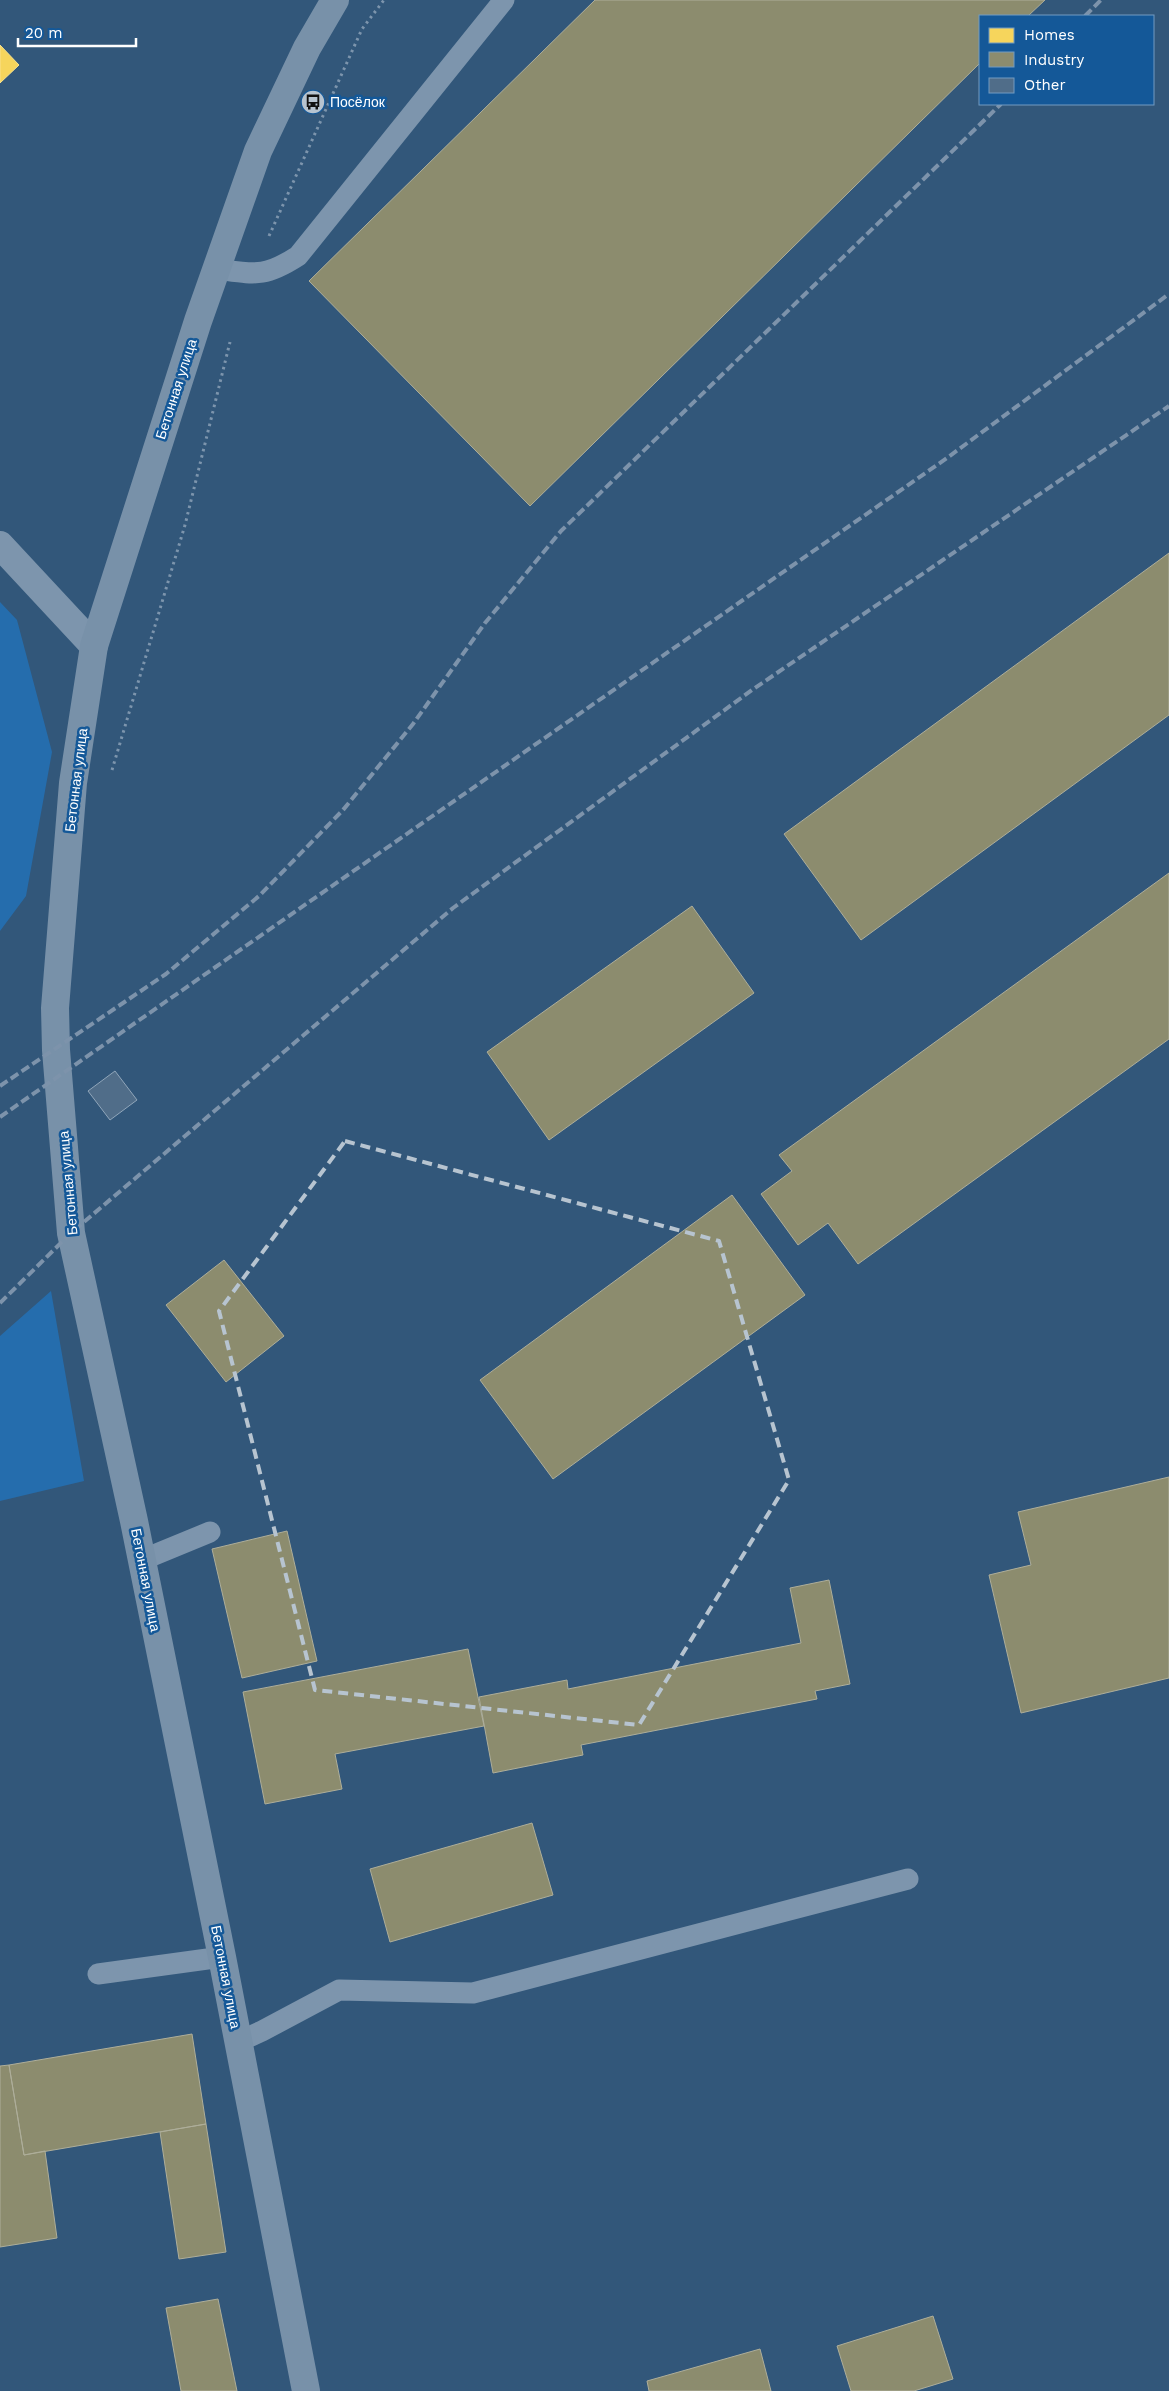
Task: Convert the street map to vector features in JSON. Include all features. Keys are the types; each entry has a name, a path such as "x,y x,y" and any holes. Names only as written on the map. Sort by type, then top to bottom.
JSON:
{"street":[{"name":"Бетонная улица","path":"306,2391 222,1957 142,1560 71,1233 56,1050 55,1008 73,783 94,646 156,447 258,151 307,48 335,0"},
{"path":"0,545 94,646"}],"lane":[{"path":"216,269 252,274 276,270 298,256 504,0"},
{"path":"142,1560 210,1532"},
{"path":"238,2042 339,1990 474,1993 908,1879"},
{"path":"98,1974 222,1957"}],"path":[{"path":"252,274 362,29 384,0"},
{"path":"112,771 185,524 231,338"}],"highlighted area":[{"path":"345,1141 719,1241 789,1480 639,1725 315,1690 219,1311"}],"shaded area":[{"path":"0,602 17,620 52,752 26,896 0,931"},
{"path":"51,1291 84,1481 0,1501 0,1336"}],"building: Homes":[{"path":"0,45 19,65 0,83"}],"building: Industry":[{"path":"595,0 1045,0 1029,15 979,15 979,64 530,506 309,281"},
{"path":"1169,553 1169,715 861,940 784,834"},
{"path":"1169,873 1169,1039 858,1264 828,1223 798,1245 761,1194 792,1171 779,1155"},
{"path":"692,906 754,993 549,1140 487,1052"},
{"path":"732,1195 805,1295 553,1479 480,1380"},
{"path":"224,1260 284,1336 226,1382 166,1305"},
{"path":"1169,1477 1169,1678 1021,1713 989,1575 1031,1565 1018,1512"},
{"path":"287,1531 317,1661 242,1678 212,1549"},
{"path":"829,1580 850,1684 815,1691 817,1699 581,1745 583,1755 493,1773 479,1697 567,1680 568,1689 801,1643 790,1588"},
{"path":"468,1649 484,1726 335,1754 342,1789 265,1804 243,1692"},
{"path":"532,1823 553,1895 390,1942 370,1869"},
{"path":"192,2034 206,2124 24,2155 9,2065"},
{"path":"9,2065 24,2155 45,2151 57,2238 0,2247 0,2066"},
{"path":"206,2124 226,2252 179,2259 160,2132"},
{"path":"218,2299 237,2391 181,2391 166,2308"},
{"path":"933,2316 953,2379 914,2391 851,2391 837,2346"},
{"path":"760,2349 771,2391 649,2391 647,2381"}],"building: Other":[{"path":"115,1071 137,1100 110,1120 88,1091"}],"railway":[{"path":"1086,15 1101,0"},
{"path":"0,1086 166,974 259,896 343,810 413,724 485,623 561,531 1000,105"},
{"path":"0,1117 947,458 1169,294"},
{"path":"0,1303 71,1233 453,908 752,690 1169,406"}],"place":[{"name":"Посёлок","path":"313,102"}]}
